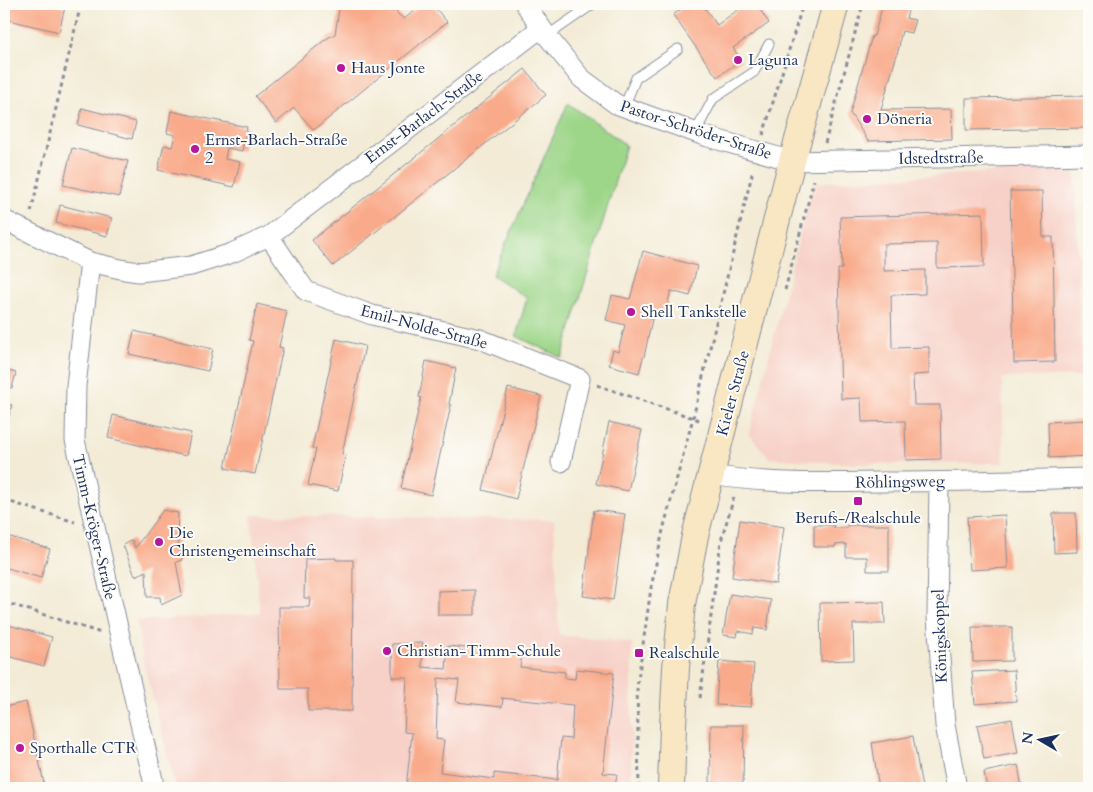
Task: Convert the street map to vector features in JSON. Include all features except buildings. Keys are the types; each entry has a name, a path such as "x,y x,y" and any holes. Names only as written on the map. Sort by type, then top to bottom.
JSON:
{"main road":[{"name":"Kieler Straße","path":"671,788 672,726 682,604 696,536 792,161 836,4"}],"street":[{"name":"Pastor-Schröder-Straße","path":"525,4 544,32 581,78 616,104 708,138 792,161"},
{"name":"Ernst-Barlach-Straße","path":"4,220 90,262 125,270 139,272 191,266 232,253 268,236 544,32"},
{"name":"Idstedtstraße","path":"792,161 1089,155"},
{"name":"Emil-Nolde-Straße","path":"268,236 306,291 372,315 480,339 580,379"},
{"name":"Timm-Kröger-Straße","path":"90,262 76,386 74,440 153,780 153,788"},
{"path":"562,462 580,379"},
{"name":"Röhlingsweg","path":"711,476 738,480 797,483 1089,478"},
{"name":"Königskoppel","path":"939,482 937,617 945,724 957,788"}],"lane":[{"path":"544,32 593,4"},
{"path":"695,132 713,99 754,72 769,44"},
{"path":"624,107 636,78 678,49"}],"path":[{"path":"27,231 81,4"},
{"path":"639,788 637,687 650,598 663,530 693,418 758,151 803,4"},
{"path":"784,294 864,4"},
{"path":"580,379 724,428"},
{"path":"699,707 721,541 738,480"},
{"path":"4,500 95,528"},
{"path":"4,602 120,639"}],"shaded area":[{"path":"1075,167 1082,376 1002,378 1004,463 853,464 769,458 749,434 813,183"},
{"name":"Christian-Timm-Schule","path":"251,515 554,520 559,635 632,643 631,788 176,788 143,660 137,621 260,613"}],"green space":[{"path":"568,103 626,145 562,358 516,336 527,298 492,275"}],"place":[{"name":"Laguna","path":"738,60"},
{"name":"Haus Jonte","path":"341,68"},
{"name":"Döneria","path":"867,119"},
{"name":"Ernst-Barlach-Straße 2","path":"195,149"},
{"name":"Shell Tankstelle","path":"631,312"},
{"name":"Berufs-/Realschule","path":"858,501"},
{"name":"Die Christengemeinschaft","path":"159,542"},
{"name":"Christian-Timm-Schule","path":"387,651"},
{"name":"Realschule","path":"639,653"},
{"name":"Sporthalle CTR","path":"20,748"}]}
